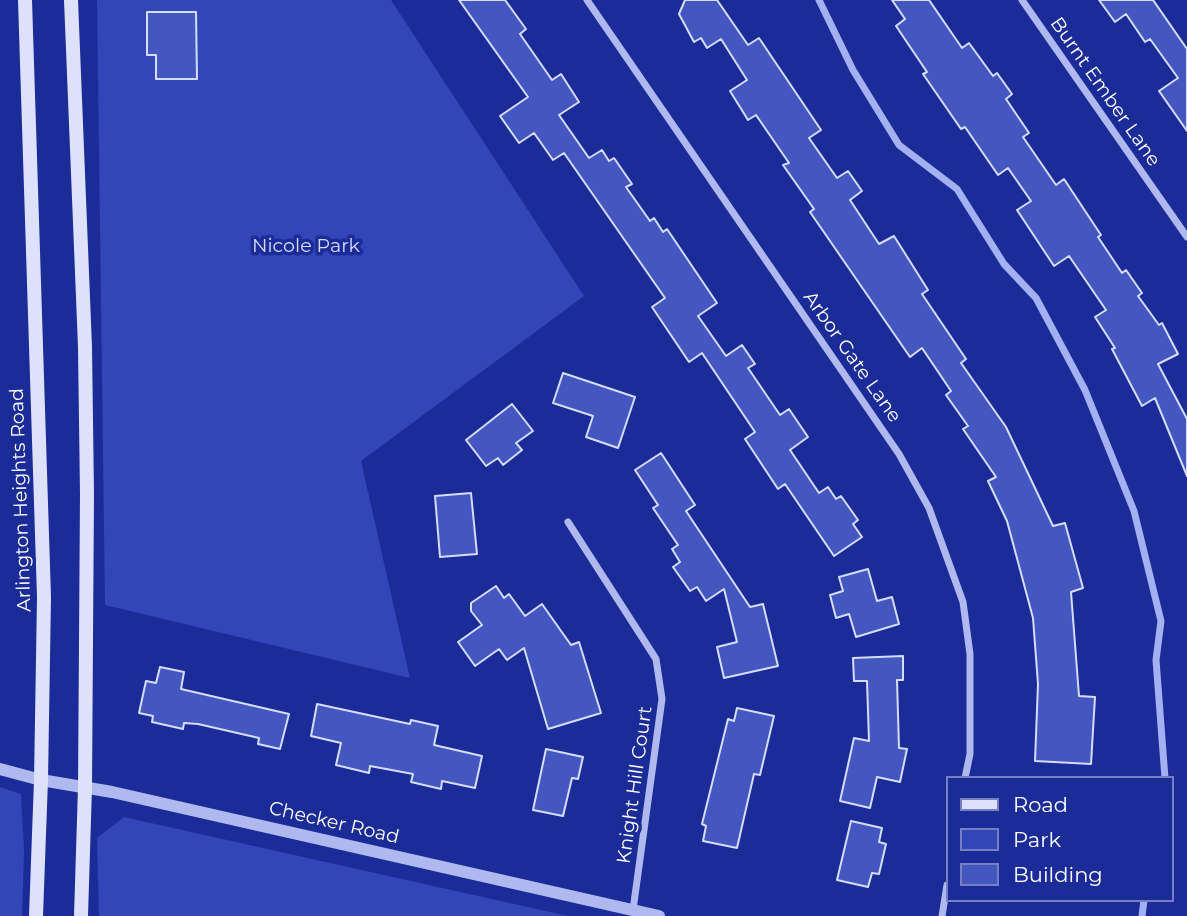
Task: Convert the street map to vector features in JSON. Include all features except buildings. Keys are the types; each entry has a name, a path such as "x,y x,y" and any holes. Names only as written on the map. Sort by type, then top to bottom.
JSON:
{"main road":[{"name":"Arlington Heights Road","path":"24,0 44,597 36,916"},
{"path":"71,0 85,347 87,494 85,787 80,916"}],"street":[{"name":"Arbor Gate Lane","path":"587,0 899,454 929,508 963,602 968,641 970,754 965,776"},
{"name":"Burnt Ember Lane","path":"1022,0 1187,237"},
{"name":"Knight Hill Court","path":"568,522 656,659 662,699 633,910"},
{"name":"Checker Road","path":"0,769 659,916"},
{"path":"942,916 946,891"}],"green space":[{"name":"Nicole Park","path":"97,0 391,0 584,296 361,461 410,678 105,605"},
{"path":"0,787 21,794 24,850 22,916 0,916"},
{"path":"124,817 568,916 99,916 97,838"}],"waterway":[{"path":"819,0 853,70 899,145 957,189 1004,264 1036,298 1085,390 1134,511 1161,621 1156,660 1165,776"},
{"path":"1142,916 1144,902"}]}
